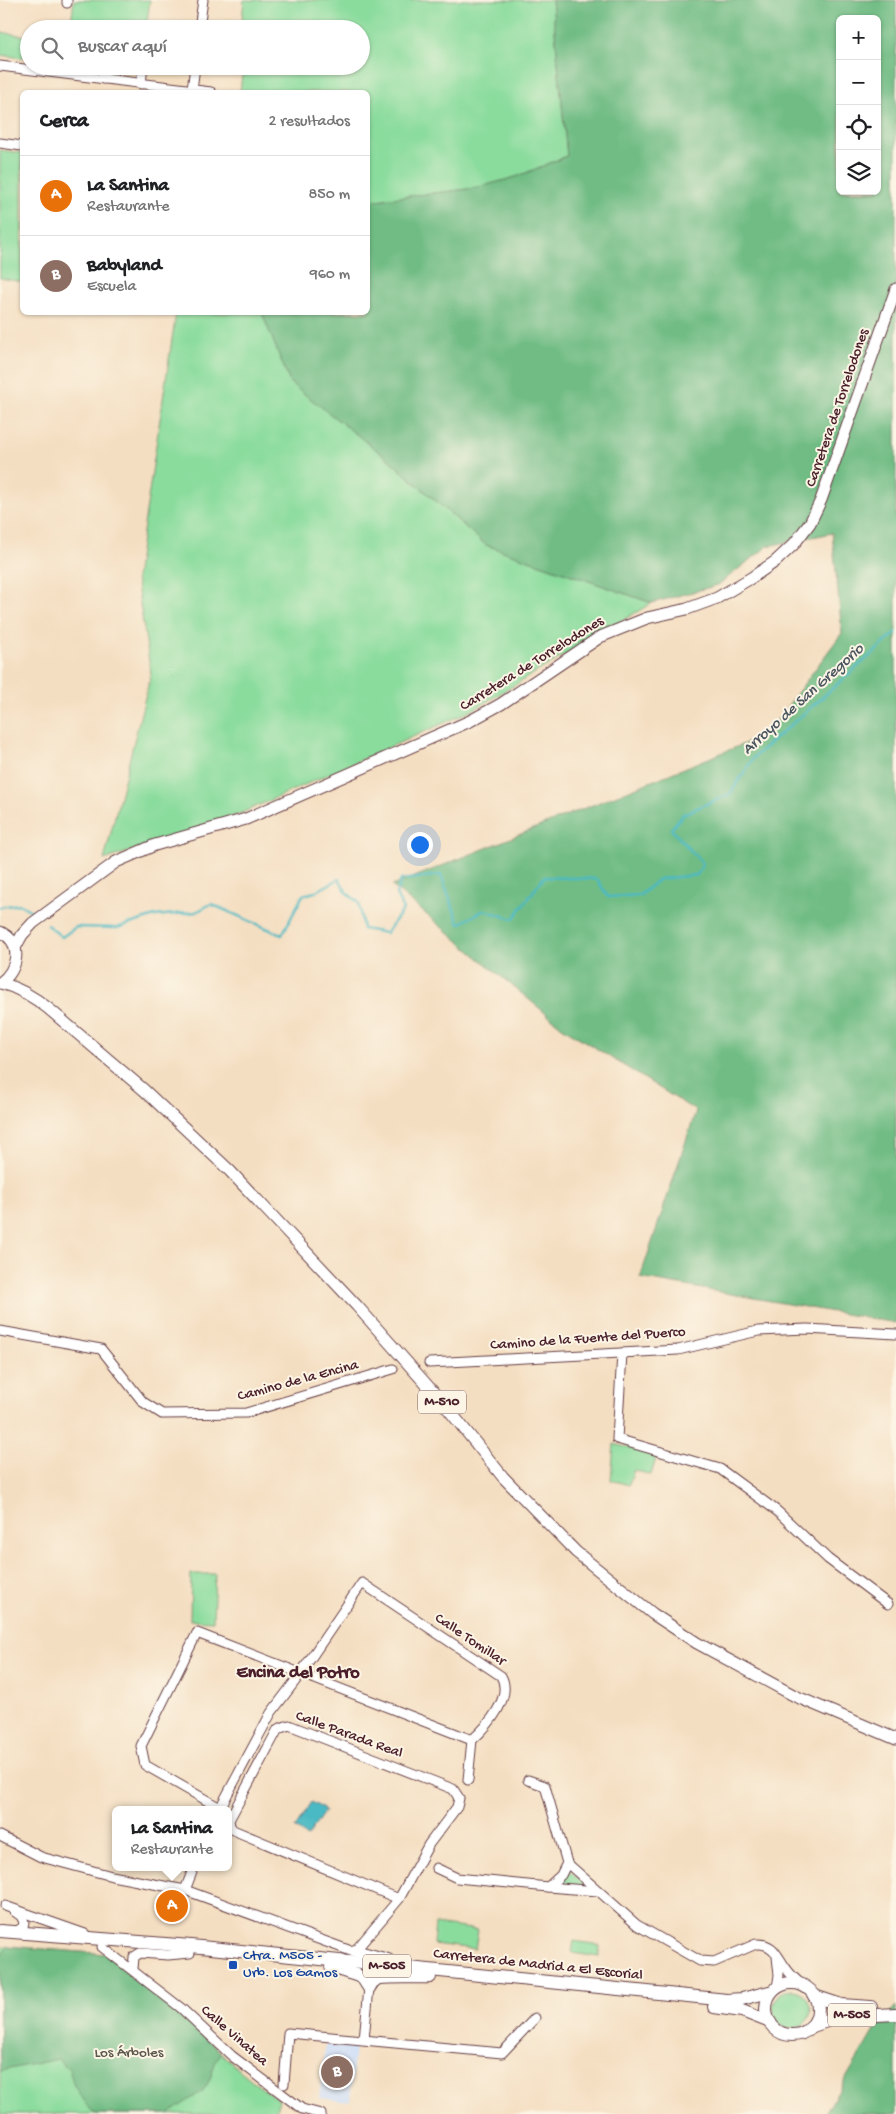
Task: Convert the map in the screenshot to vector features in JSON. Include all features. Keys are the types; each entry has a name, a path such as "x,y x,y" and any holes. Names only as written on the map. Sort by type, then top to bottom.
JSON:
{"highway":[{"name":"Carretera de Madrid a El Escorial","path":"0,1931 190,1953 725,2008 742,2011 770,2022"},
{"name":"Carretera de Madrid a El Escorial","path":"0,1938 98,1942 406,1968 727,2000 742,1999 775,1990"},
{"path":"355,1951 382,1958 406,1968"},
{"path":"331,1967 362,1977 369,1988 374,1980 382,1977 409,1979 430,1977"},
{"name":"M-505","path":"775,1990 786,1984 801,1984 814,1996 841,2005 896,2008"},
{"path":"770,2022 766,2006 775,1990"},
{"name":"M-505","path":"810,2027 818,2008 814,1996"},
{"name":"M-505","path":"770,2022 778,2030 789,2034 801,2033 810,2027 838,2017 896,2014"}],"main road":[{"name":"Carretera de Torrelodones","path":"15,948 22,935 33,923 116,862 155,845 246,819 470,722 600,637 647,618 687,609 717,598 776,561 794,544 810,523 821,500 896,289"},
{"name":"Carretera de Torrelodones","path":"2,932 18,930 33,923"},
{"path":"2,932 15,948 16,958 14,967"},
{"name":"M-510","path":"1,983 9,976 14,967"},
{"name":"M-510","path":"14,967 35,998"},
{"name":"M-510","path":"1,983 14,986 35,998 144,1090 230,1171 357,1306 449,1410 504,1477 576,1552 653,1614 696,1643 795,1696 896,1739"}],"street":[{"path":"200,20 202,0"},
{"path":"0,66 20,67"},
{"path":"87,75 103,79 192,90 194,75"},
{"path":"103,79 104,75"},
{"path":"141,84 142,75"},
{"path":"0,143 20,146"},
{"name":"Camino de la Fuente del Puerco","path":"429,1363 678,1350 758,1331 807,1329 896,1334"},
{"name":"Camino de la Encina","path":"0,1331 101,1348 143,1402 162,1414 246,1413 393,1369"},
{"path":"622,1353 617,1439 720,1469 777,1511 828,1559 888,1604"},
{"name":"Calle Tomillar","path":"300,1673 362,1584 501,1676 505,1684 504,1695 489,1725 472,1740"},
{"path":"215,1806 145,1765 141,1746 197,1634 472,1740 468,1780"},
{"path":"222,1806 271,1713 300,1673"},
{"name":"Calle Parada Real","path":"232,1814 278,1729 289,1725 453,1789 459,1798 457,1807 429,1844 399,1899 355,1951"},
{"path":"528,1780 545,1786 567,1863 637,1926 700,1961 714,1962 756,1944 770,1946 776,1951 785,1968 801,1984"},
{"name":"Calle Parada Real","path":"232,1829 382,1890 399,1899"},
{"path":"0,1836 41,1857 112,1876 184,1890 355,1951"},
{"path":"548,1887 561,1875 567,1863"},
{"path":"436,1868 457,1878 598,1891"},
{"path":"184,1890 192,1871"},
{"path":"2,1904 23,1919 22,1928 16,1932"},
{"name":"Calle Vinatea","path":"2,1904 98,1942 181,2008 232,2056 302,2109 321,2114"},
{"path":"775,1990 780,1975 776,1951"},
{"path":"133,1969 134,1957 140,1953 168,1955 190,1953"},
{"path":"364,2039 369,1988"},
{"path":"284,2084 288,2033 502,2053 535,2018"}],"shaded area":[{"path":"326,2043 355,2046 350,2101 319,2098"}],"green space":[{"path":"74,0 150,0 147,20 72,20"},
{"path":"244,0 552,0 567,156 516,177 476,188 370,201 370,90 240,90 242,75 370,75 370,20 242,20"},
{"path":"552,0 896,0 896,1323 640,1278 696,1111 562,1027 392,886 766,735 842,633 832,533 768,546 718,585 652,603 486,545 387,458 290,383 263,315 370,315 370,201 476,188 516,177 567,156"},
{"path":"0,32 20,35 20,58 0,55"},
{"path":"0,150 20,153 20,282 0,278"},
{"path":"176,315 263,315 291,383 387,458 486,545 652,603 471,711 237,815 104,860 151,674 136,578"},
{"path":"614,1444 657,1455 651,1475 634,1470 629,1485 611,1480"},
{"path":"191,1574 215,1574 213,1621 190,1620"},
{"path":"569,1870 586,1886 559,1884"},
{"path":"435,1924 478,1930 475,1949 433,1944"},
{"path":"574,1941 600,1945 599,1957 572,1953"},
{"name":"Los Árboles","path":"0,1946 105,1954 207,2038 231,2063 279,2100 275,2114 0,2114"},
{"name":"Los Árboles","path":"8,1946 105,1954 207,2038 221,2053 204,2090 168,2114 96,2114 90,2109 74,2086 69,2069 58,2059 0,2071 0,1957"},
{"path":"792,1990 805,1996 811,2009 805,2022 792,2028 779,2022 773,2009 779,1996"},
{"path":"896,2006 896,2114 825,2114 875,2029"}],"water":[{"path":"312,1802 325,1810 308,1837 295,1828"}],"waterway":[{"name":"Arroyo de San Gregorio","path":"47,925 62,937 76,927 117,928 155,916 196,912 211,904 282,935 303,895 315,892 339,879 347,893 359,903 363,929 386,933 403,910 396,894 401,880 441,875 459,924 484,910 513,919 544,877 597,879 608,897 640,895 659,879 697,875 703,864 671,829 683,814 730,794 754,757 896,633"},
{"name":"Arroyo de San Gregorio","path":"0,907 19,904 35,913"}],"place":[{"name":"La Santina","path":"172,1906"},
{"name":"Ctra. M505 - Urb. Los Gamos","path":"233,1965"},
{"name":"Babyland","path":"337,2072"}],"district":[{"name":"Encina del Potro","path":"298,1673"}]}
